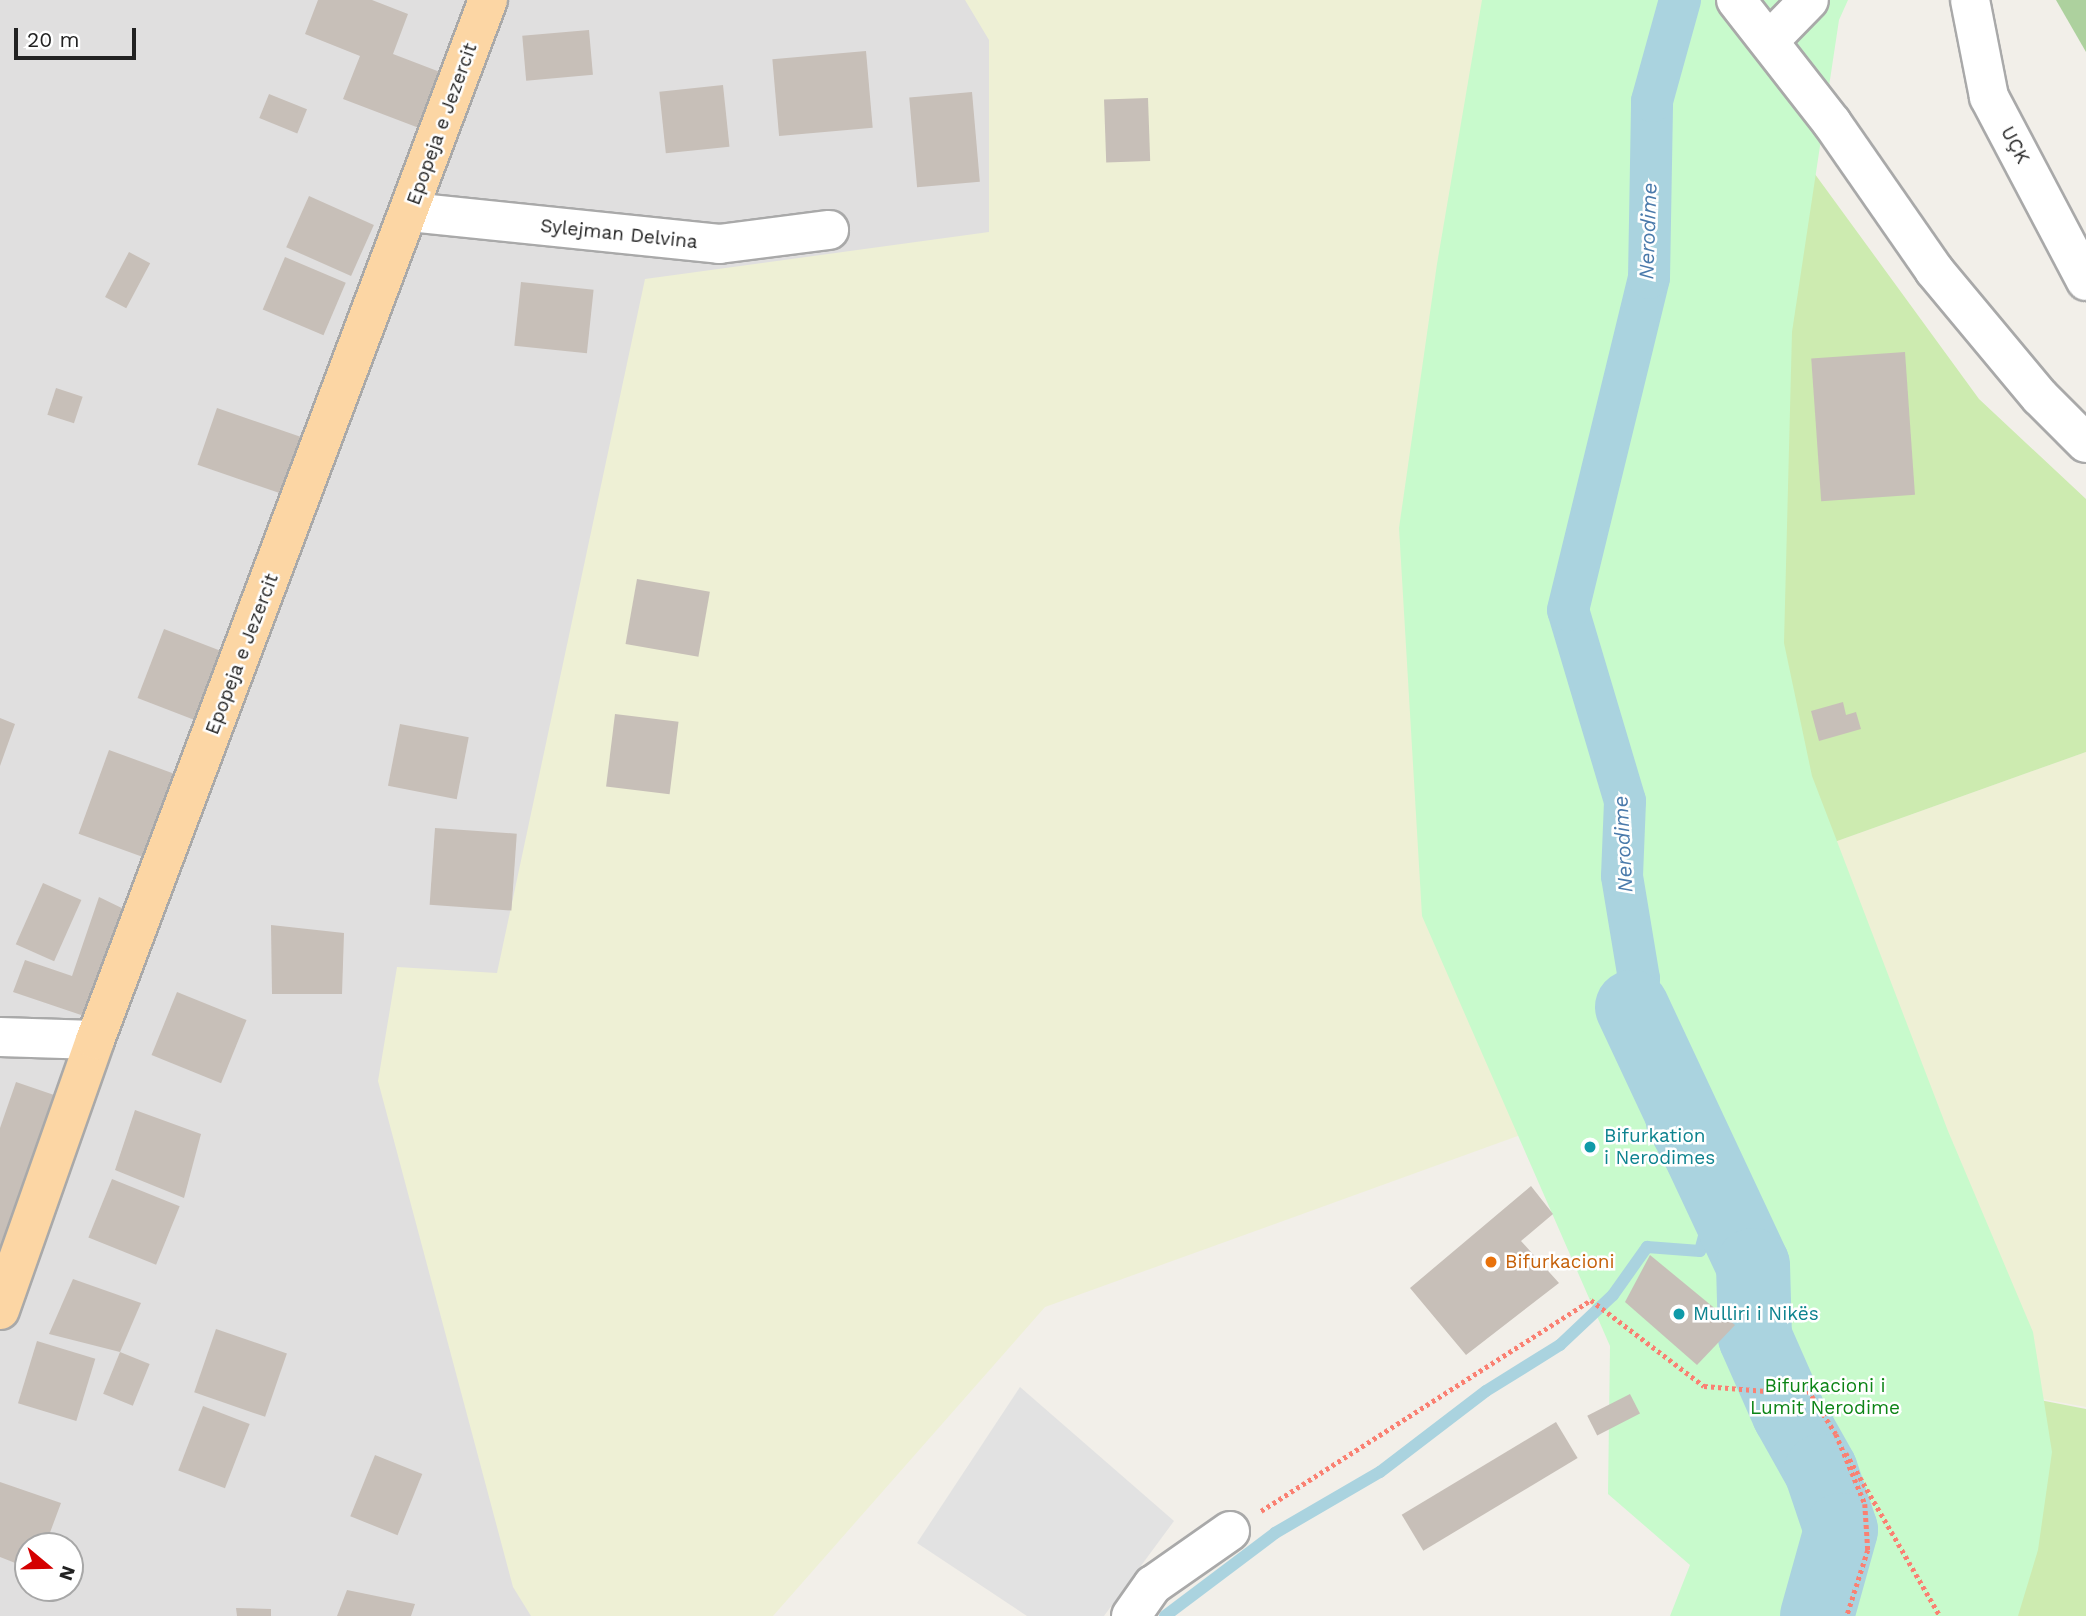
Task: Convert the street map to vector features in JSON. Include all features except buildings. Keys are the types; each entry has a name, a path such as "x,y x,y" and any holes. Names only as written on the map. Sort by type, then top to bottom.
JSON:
{"main road":[{"name":"Epopeja e Jezercit","path":"0,1310 95,1040 488,0"}],"street":[{"path":"1736,0 1769,41 1934,270 2040,397 2086,443"},
{"path":"1769,41 1809,0"},
{"name":"UÇK","path":"1970,0 1989,97 2086,281"},
{"name":"Sylejman Delvina","path":"410,212 719,244 829,230"},
{"path":"0,1037 95,1040"},
{"path":"1131,1616 1153,1584 1230,1531"}],"path":[{"path":"1230,1531 1591,1300 1606,1315 1704,1386 1766,1391 1789,1383 1808,1390 1940,1616"},
{"path":"1836,1434 1865,1504 1868,1550 1847,1616"}],"shaded area":[{"path":"0,0 1137,0 674,1616 0,1616"},
{"path":"1020,1387 1174,1521 1104,1616 1027,1616 917,1543"}],"green space":[{"path":"965,0 1605,0 1647,909 2086,752 2086,1407 1930,1379 1587,1111 1045,1307 773,1616 531,1616 513,1587 378,1081 397,967 497,973 645,279 989,232 989,40"},
{"name":"Bifurkacioni i Lumit Nerodime","path":"1482,0 1848,0 1839,20 1792,332 1784,643 1812,776 1948,1131 2033,1332 2052,1452 2038,1550 2018,1616 1670,1616 1690,1565 1608,1494 1610,1346 1422,916 1399,528 1437,264"},
{"path":"2056,0 2086,0 2086,52"},
{"path":"1785,133 1979,399 2086,499 2086,752 1647,909"},
{"path":"1930,1379 2086,1409 2086,1616 1873,1616"}],"waterway":[{"name":"Nerodime","path":"1632,1007 1639,979 1622,876 1625,801 1568,610 1649,278 1652,101 1680,0"},
{"path":"1165,1616 1275,1533 1380,1472 1486,1391 1560,1345 1613,1295 1647,1247 1700,1251 1706,1228 1653,1130 1632,1007"},
{"name":"Nerodime","path":"1632,1007 1753,1265 1755,1337 1789,1414 1821,1471 1841,1530 1817,1616"}],"place":[{"name":"Bifurkation i Nerodimes","path":"1590,1147"},
{"name":"Bifurkacioni","path":"1491,1262"},
{"name":"Mulliri i Nikës","path":"1679,1314"}]}
